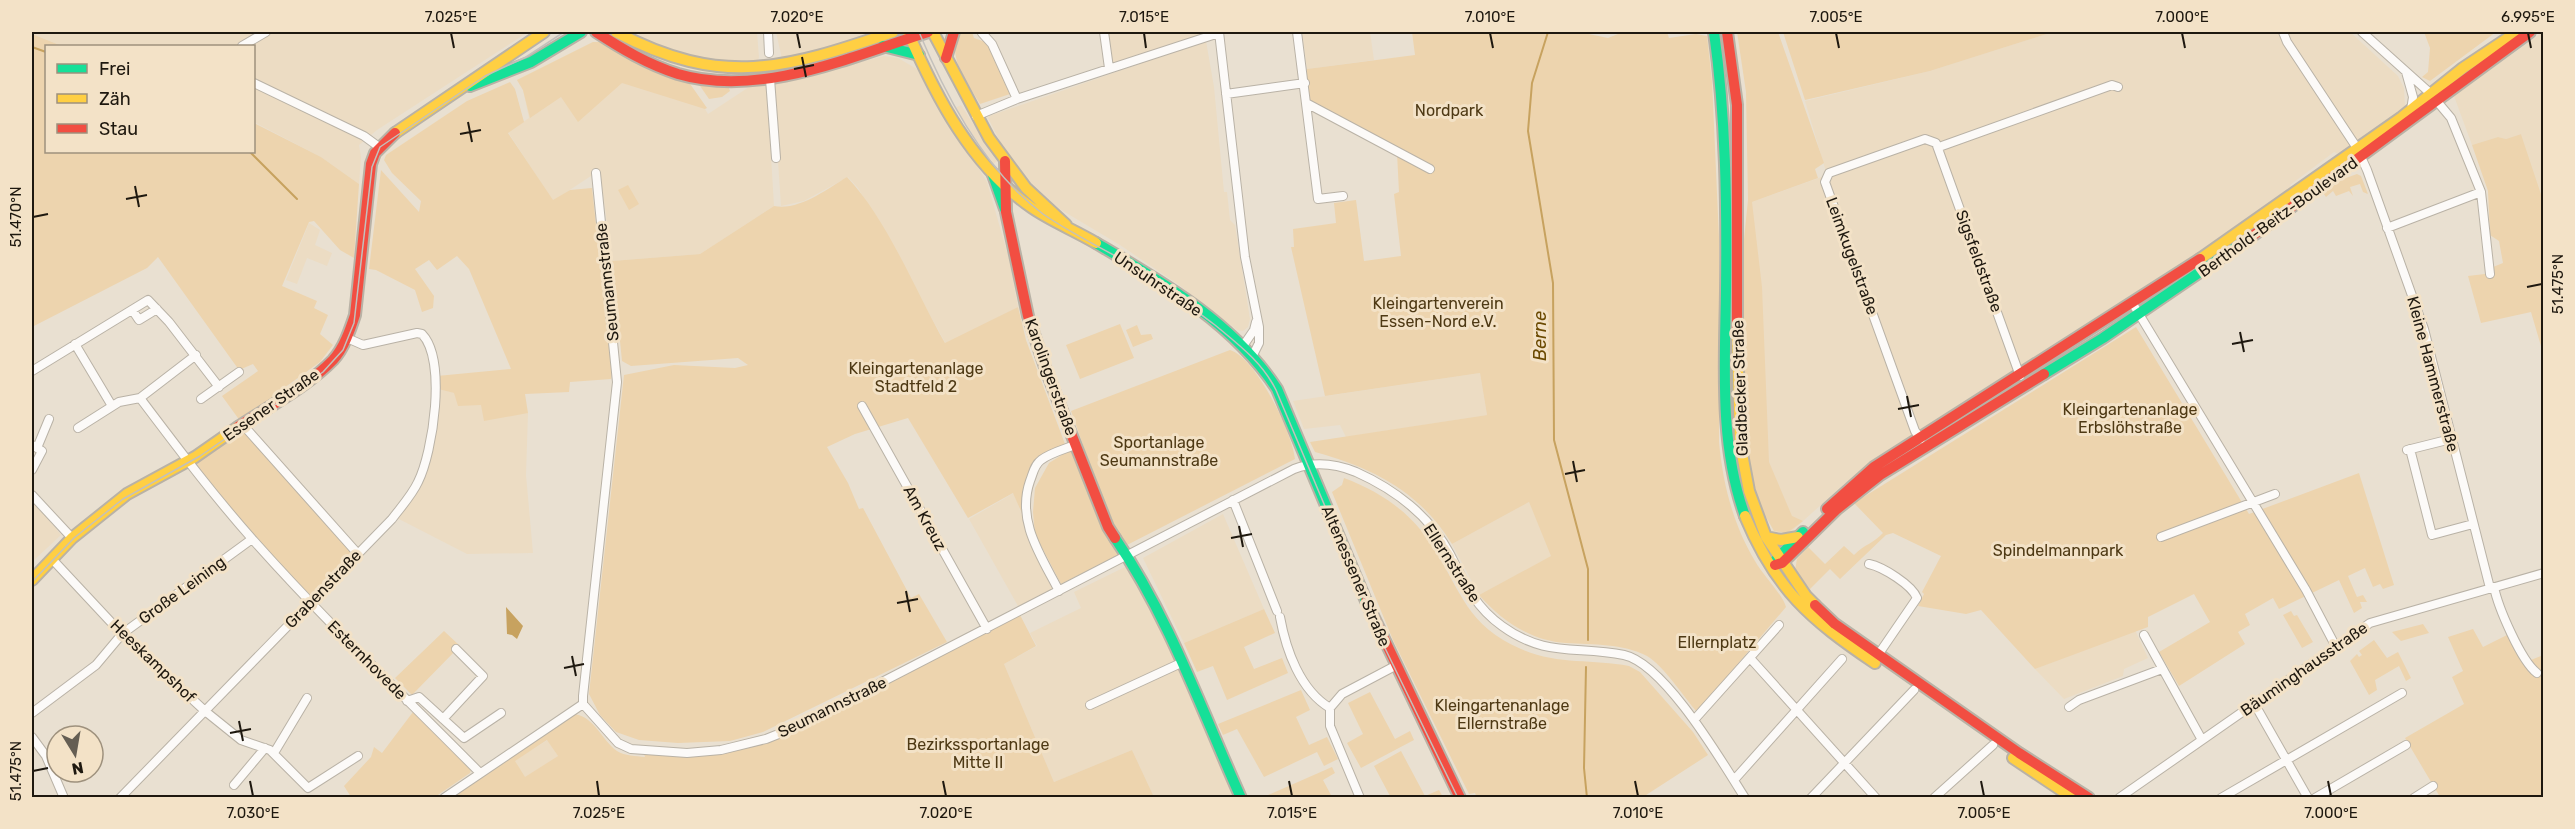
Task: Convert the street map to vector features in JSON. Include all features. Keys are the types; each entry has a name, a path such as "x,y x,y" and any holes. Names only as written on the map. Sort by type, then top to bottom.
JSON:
{"main road":[{"path":"379,147 390,137 464,88 480,74 544,32"},
{"path":"464,88 526,65 581,32"},
{"path":"596,32 637,57 675,71 737,81 770,79 817,69 884,46 909,34 928,32"},
{"path":"616,32 668,58 688,64 745,70 810,59 892,32"},
{"name":"Karolingerstraße","path":"933,32 976,116 1005,162 1006,215 1030,324 1075,445 1108,527 1128,555 1181,663 1241,798"},
{"path":"946,58 954,32"},
{"name":"Gladbecker Straße","path":"1714,32 1721,77 1726,186 1728,443 1731,473 1741,507 1769,566 1799,603 1827,629 2073,798"},
{"name":"Gladbecker Straße","path":"1727,32 1737,105 1737,392 1740,443 1749,490 1766,537 1783,564 1799,603 1835,624 1878,656 2089,798"},
{"name":"Berthold-Beitz-Boulevard","path":"1783,564 1798,537 1855,483 1930,444 2018,391 2187,275 2356,148 2434,97 2517,32"},
{"name":"Berthold-Beitz-Boulevard","path":"2356,148 2530,32"},
{"path":"909,34 918,55 954,119 1007,189"},
{"path":"884,46 918,55"},
{"name":"Essener Straße","path":"32,580 72,538 127,494 187,462 244,426 334,359 347,338 356,308 371,164 379,147"},
{"name":"Unsuhrstraße","path":"1005,162 1028,190 1068,228"},
{"path":"993,173 1006,215 1023,202"},
{"name":"Unsuhrstraße","path":"1007,189 1049,221 1068,228 1146,273 1244,346"},
{"name":"Berthold-Beitz-Boulevard","path":"1783,564 1837,508 1868,484 1877,471 1919,438 2136,309"},
{"name":"Altenessener Straße","path":"1244,346 1274,384 1395,666 1460,798"},
{"path":"2018,391 2020,376"},
{"path":"1855,483 1865,480 1868,484"},
{"path":"1766,537 1781,540 1798,537"},
{"path":"1769,566 1783,564"}],"street":[{"path":"244,45 266,32"},
{"path":"768,32 769,53"},
{"path":"1104,32 1109,68"},
{"path":"976,116 1017,99 1219,32 1245,257 1257,317 1259,342 1253,355"},
{"path":"1297,32 1308,104 1318,199 1343,196"},
{"name":"Kleine Hammerstraße","path":"2283,32 2287,42 2356,148 2424,329 2473,525 2492,588 2512,633 2537,674"},
{"path":"2362,32 2434,97 2451,118 2481,192 2490,274"},
{"path":"982,33 992,44 1017,99"},
{"path":"2406,71 2413,97 2411,110"},
{"path":"770,79 776,158"},
{"path":"255,83 364,136 379,147"},
{"path":"1226,94 1305,83"},
{"path":"1939,147 2112,85 2118,87"},
{"path":"1308,104 1430,169"},
{"name":"Leimkugelstraße","path":"1919,438 1826,182 1830,173 1925,140 1934,141 1939,147"},
{"name":"Sigsfeldstraße","path":"1939,147 2020,376"},
{"name":"Seumannstraße","path":"596,173 617,382 583,704 624,747 687,753 721,750 766,739 791,729 1233,500 1309,464"},
{"path":"2387,228 2481,192"},
{"path":"32,371 148,300 196,355 219,387"},
{"path":"133,310 138,320 157,309"},
{"path":"2136,309 2306,590 2336,647"},
{"path":"1244,346 1254,330 1257,317"},
{"name":"Grabenstraße","path":"120,798 358,554 403,506 418,481 424,466 437,388 426,337 411,333 363,345 347,338"},
{"path":"75,344 112,406"},
{"path":"78,428 119,402 140,398 196,355"},
{"path":"201,399 239,372"},
{"name":"Esternhovede","path":"140,398 187,462 252,539 310,602 480,773"},
{"name":"Am Kreuz","path":"862,406 987,629"},
{"path":"32,470 42,451 34,446 49,419"},
{"path":"244,426 358,554"},
{"path":"1919,438 1930,444"},
{"path":"2451,439 2408,449 2432,535 2473,525"},
{"path":"1059,591 1031,535 1026,516 1026,496 1035,467 1040,460 1075,445"},
{"name":"Ellernstraße","path":"1309,464 1331,464 1349,469 1403,498 1419,513 1449,552 1466,588 1479,605 1502,626 1533,643 1560,650 1624,655 1643,663 1694,720 1745,798"},
{"path":"2161,537 2275,494"},
{"path":"32,495 72,538"},
{"path":"1233,500 1279,614 1286,640 1308,691 1330,708"},
{"name":"Große Leining","path":"32,713 96,665 122,634 252,539"},
{"name":"Heeskampshof","path":"52,559 122,634 198,705 242,741 274,753 308,788 358,756"},
{"path":"1869,564 1877,566 1912,591 1917,598 1878,656"},
{"name":"Bäuminghausstraße","path":"2119,798 2378,619 2544,573"},
{"path":"1694,720 1779,625"},
{"path":"2144,635 2202,740"},
{"path":"443,719 483,676 456,649"},
{"path":"1750,658 1876,798"},
{"path":"1734,780 1842,659"},
{"path":"1090,705 1181,663"},
{"path":"1360,798 1330,726 1330,708 1342,694 1395,666"},
{"path":"2069,707 2079,700 2162,669"},
{"path":"1811,798 1914,690"},
{"path":"2221,798 2402,693"},
{"path":"407,701 419,697 464,738 501,713"},
{"path":"274,753 307,698"},
{"path":"2254,703 2308,798"},
{"path":"444,798 583,704"},
{"path":"32,736 46,756 64,798"},
{"path":"1934,798 1993,745"},
{"path":"2315,798 2406,745"},
{"path":"234,785 265,748"},
{"path":"2414,798 2433,786"}],"shaded area":[{"path":"32,32 528,32 377,130 359,145 361,157 359,184 321,157 255,123 255,45 60,45 32,34"},
{"path":"637,32 757,32 759,58 755,63 697,59 653,44"},
{"path":"776,32 873,32 820,50 782,59"},
{"path":"1105,32 1213,32 1111,67"},
{"path":"1302,32 1370,32 1374,60 1307,69"},
{"path":"2053,32 2350,32 2398,76 2404,88 2405,108 2339,154 2334,152 2290,185 2292,189 2247,224 1901,443 1844,484 1792,531 1783,533 1774,531 1748,200 1752,202 1827,175 1805,101 1930,71"},
{"path":"2543,32 2543,200 2521,134 2506,139 2498,137 2472,145 2454,96"},
{"path":"1206,41 1214,87 1224,192 1227,192 1230,220 1235,225 1250,319 1248,327 1243,331 1237,330 1179,285 1120,245 1058,208 1023,175 1003,147 988,118"},
{"path":"593,42 650,70 688,81 708,114 749,87 765,85 774,206 700,254 612,261 600,170 553,201 508,132 529,118 523,90 517,80"},
{"path":"884,56 898,58 917,69 987,182 1009,259 1018,307 946,344 883,230 858,188 848,177 804,201 781,206 773,85"},
{"path":"961,105 997,161 992,165 955,108"},
{"path":"309,223 320,230 315,245 332,253 327,266 307,258 297,284 286,280"},
{"path":"1480,373 1487,415 1346,437 1340,425 1304,429 1293,401"},
{"path":"438,389 454,393 481,405 515,414 528,413 526,475 533,553 467,554 395,517 419,482"},
{"path":"1014,493 1029,536 1055,589 1018,606 969,519"},
{"path":"32,499 61,535 32,562"},
{"path":"1529,502 1552,556 1479,595 1452,544"},
{"path":"1223,514 1264,609 1184,643 1143,558"},
{"path":"1127,566 1138,581 1157,620 1237,797 1154,797 1132,750 1054,782 1004,664 1037,646 1030,633 1081,608 1074,592"},
{"path":"506,607 523,626 517,639 507,634"},
{"path":"2135,630 2148,658 2124,669 2123,676 2064,699 2035,669"},
{"path":"548,740 558,756 525,778 514,761"}],"green space":[{"path":"960,32 972,32 974,38 988,43 1010,94 980,104 964,78 957,60 955,50"},
{"path":"1412,32 1579,32 1608,38 1623,32 1667,32 1669,38 1696,34 1707,36 1712,81 1719,238 1719,442 1721,458 1730,504 1747,547 1786,607 1697,712 1666,674 1647,656 1618,647 1566,643 1529,634 1507,621 1479,595 1551,556 1529,502 1452,544 1425,510 1393,484 1356,466 1315,452 1310,442 1487,415 1480,373 1325,396 1291,247 1294,247 1293,229 1336,223 1334,203 1356,200 1364,261 1401,256 1394,194 1399,192 1397,153 1308,104 1305,83 1307,69 1415,55"},
{"path":"1737,32 1778,32 1824,163 1815,169 1818,178 1752,202 1762,287 1769,462 1792,516 1803,521 1787,533 1774,531 1763,512 1745,466 1739,289 1748,200 1746,92"},
{"path":"1783,32 2053,32 1930,71 1805,100"},
{"path":"2424,32 2496,32 2430,81 2422,77 2428,72 2430,48"},
{"path":"32,34 60,45 45,45 45,153 255,153 255,124 321,157 359,184 354,258 340,250 314,221 309,222 282,286 317,301 314,308 328,315 320,334 333,345 320,362 284,388 243,425 222,396 258,371 253,364 239,370 158,257 147,268 32,327"},
{"path":"593,42 600,42 650,70 688,81 707,108 622,83 578,122 561,97 530,118 523,90 517,80"},
{"path":"510,82 515,89 524,122 508,133 553,200 570,190 592,188 612,372 611,379 570,382 569,392 525,394 528,413 484,421 481,405 458,406 454,393 438,389 437,376 511,369 469,269 457,256 437,270 429,260 415,269 434,296 433,308 422,312 415,290 376,270 369,269 381,170 419,212 421,201 392,173 384,160 386,155 467,101"},
{"path":"698,83 728,86 730,91 722,97 709,99"},
{"path":"2521,134 2543,200 2543,353 2531,312 2481,323 2468,276 2493,273 2493,267 2503,263 2499,241 2490,235 2488,191 2472,145 2498,137 2506,139"},
{"path":"2357,174 2361,176 2368,194 2363,192 2360,184 2350,187 2353,196 2349,191 2336,196 2333,191 2326,197 2323,193 2343,179"},
{"name":"Kleingartenanlage Stadtfeld 2","path":"847,177 862,194 888,235 945,343 1018,307 1026,340 1065,444 1041,457 1024,503 1023,516 1013,493 968,518 908,418 855,434 827,447 848,483 859,509 863,508 911,598 919,594 947,642 763,732 730,741 678,743 639,740 616,732 600,715 589,694 624,375 674,365 735,368 748,365 738,358 631,366 622,361 612,261 700,254 774,206 783,207 803,202"},
{"path":"628,185 639,204 629,210 618,190"},
{"path":"1120,324 1134,358 1080,379 1066,345"},
{"path":"1137,325 1141,335 1151,334 1153,339 1133,347 1126,330"},
{"path":"2136,327 2249,514 2359,473 2394,585 2383,589 2380,584 2373,587 2365,568 2348,576 2357,597 2363,595 2367,602 2360,602 2362,608 2354,613 2339,580 2279,609 2273,598 2245,614 2250,625 2238,632 2245,644 2179,686 2159,652 2210,622 2194,594 2148,617 2148,627 2035,669 1981,610 1966,614 1918,606 1924,594 1922,592 1941,556 1893,533 1886,535 1840,579 1830,569 1810,589 1795,570 1797,559 1808,547 1825,564 1844,546 1854,555 1883,533 1854,503"},
{"name":"Sportanlage Seumannstraße","path":"1230,350 1251,367 1271,397 1287,432 1295,459 1125,546 1111,524 1071,411"},
{"path":"246,429 357,552 310,601 191,464"},
{"path":"1073,448 1104,527 1120,554 1061,584 1035,534 1033,512 1035,488 1049,463"},
{"name":"Kleingartenanlage Ellernstraße","path":"1344,478 1383,497 1415,524 1433,547 1467,606 1488,630 1503,640 1534,654 1561,660 1629,666 1640,672 1693,732 1708,755 1643,797 1477,798 1475,793 1469,794 1393,640 1332,492 1342,485"},
{"path":"1264,609 1275,633 1244,647 1254,669 1282,658 1288,673 1227,700 1213,666 1197,672 1184,643"},
{"path":"2291,611 2294,616 2297,615 2313,642 2302,648 2283,615"},
{"name":"Bezirkssportanlage Mitte II","path":"1019,613 1036,646 1004,664 1054,782 1132,750 1154,797 452,798 575,714 593,724 617,751 631,756 645,757 643,751 697,754 767,740","holes":["547,740 558,756 525,777 515,761"]},
{"path":"2423,624 2429,633 2401,641 2392,632"},
{"path":"2473,629 2483,647 2507,635 2511,642 2515,641 2526,662 2543,655 2543,797 2440,797 2405,738 2464,704 2452,677 2463,671 2448,637"},
{"path":"444,631 460,646 412,695 395,678"},
{"path":"2374,640 2387,658 2398,652 2411,678 2406,681 2399,666 2375,680 2377,690 2369,695 2350,661 2357,654 2359,657 2362,655 2359,651"},
{"path":"1301,690 1310,710 1296,717 1309,745 1327,737 1338,759 1324,766 1317,752 1264,777 1237,729 1223,735 1218,724"},
{"path":"1370,692 1395,739 1410,731 1414,740 1361,768 1347,743 1363,734 1348,703"},
{"path":"413,712 471,769 470,773 435,797 351,797 344,786 371,757 374,747 382,753"},
{"path":"1401,751 1425,796 1439,790 1443,797 1388,797 1390,796 1374,766"},
{"path":"1332,767 1335,773 1323,780 1332,797 1268,795"}],"waterway":[{"name":"Berne","path":"1548,32 1532,83 1528,131 1553,283 1554,440 1588,569 1588,640"},
{"path":"32,47 45,52"},
{"path":"251,153 297,199"},
{"name":"Berne","path":"1586,667 1584,768 1587,798"}],"tram line":[{"path":"32,582 74,538 123,499 200,456 323,372 343,350 354,323 372,167 380,147 485,76 526,57 564,32"},
{"path":"919,32 942,82 969,131 985,155 1022,196 1054,222 1158,282 1233,340 1264,371 1276,390 1383,644 1458,798"}],"traffic: fast":[{"path":"470,86 531,62 581,32"},
{"path":"1714,32 1725,161 1725,405 1731,461 1745,516"},
{"path":"883,46 919,55"},
{"path":"993,175 1005,209"},
{"path":"2044,374 2103,338 2244,242"},
{"path":"1096,243 1195,306 1218,324 1260,365 1277,389 1366,601"},
{"path":"1774,562 1803,532"},
{"path":"1115,538 1134,568 1168,632 1241,798"}],"traffic: slow":[{"path":"395,133 544,32"},
{"path":"616,32 654,50 689,61 722,66 754,67 786,63 819,55 893,32"},
{"path":"908,32 944,105 974,151 991,172 1031,207 1096,243"},
{"path":"933,32 989,138 1026,188 1066,225"},
{"path":"2200,259 2402,117 2463,68 2517,32"},
{"path":"1737,332 1740,443 1749,491 1766,537 1806,596 1815,605"},
{"path":"32,580 72,538 127,494 195,457 238,427"},
{"path":"1745,516 1769,564 1797,601 1813,617 1875,663"},
{"path":"1766,537 1781,540 1798,537"},
{"path":"2013,758 2073,798"}],"traffic: jam":[{"path":"596,32 635,56 678,74 709,80 740,81 772,78 836,63 928,32"},
{"path":"946,58 954,32"},
{"path":"1727,32 1737,105 1737,332"},
{"path":"2244,242 2530,32"},
{"path":"238,427 323,370 337,355 349,333 355,315 371,164 375,153 395,133"},
{"path":"1005,161 1006,212 1028,316 1046,370 1108,527 1115,538"},
{"path":"1827,509 1874,467 2200,259"},
{"path":"1775,565 1782,563 1837,509 1880,475 2044,374"},
{"path":"1366,601 1460,798"},
{"path":"1815,605 1835,624 2019,753 2089,798"}],"park label":[{"name":"Nordpark","path":"1449,110"},
{"name":"Kleingartenverein Essen-Nord e.V.","path":"1438,312"},
{"name":"Kleingartenanlage Erbslöhstraße","path":"2130,418"},
{"name":"Spindelmannpark","path":"2058,550"},
{"name":"Ellernplatz","path":"1717,642"}]}
